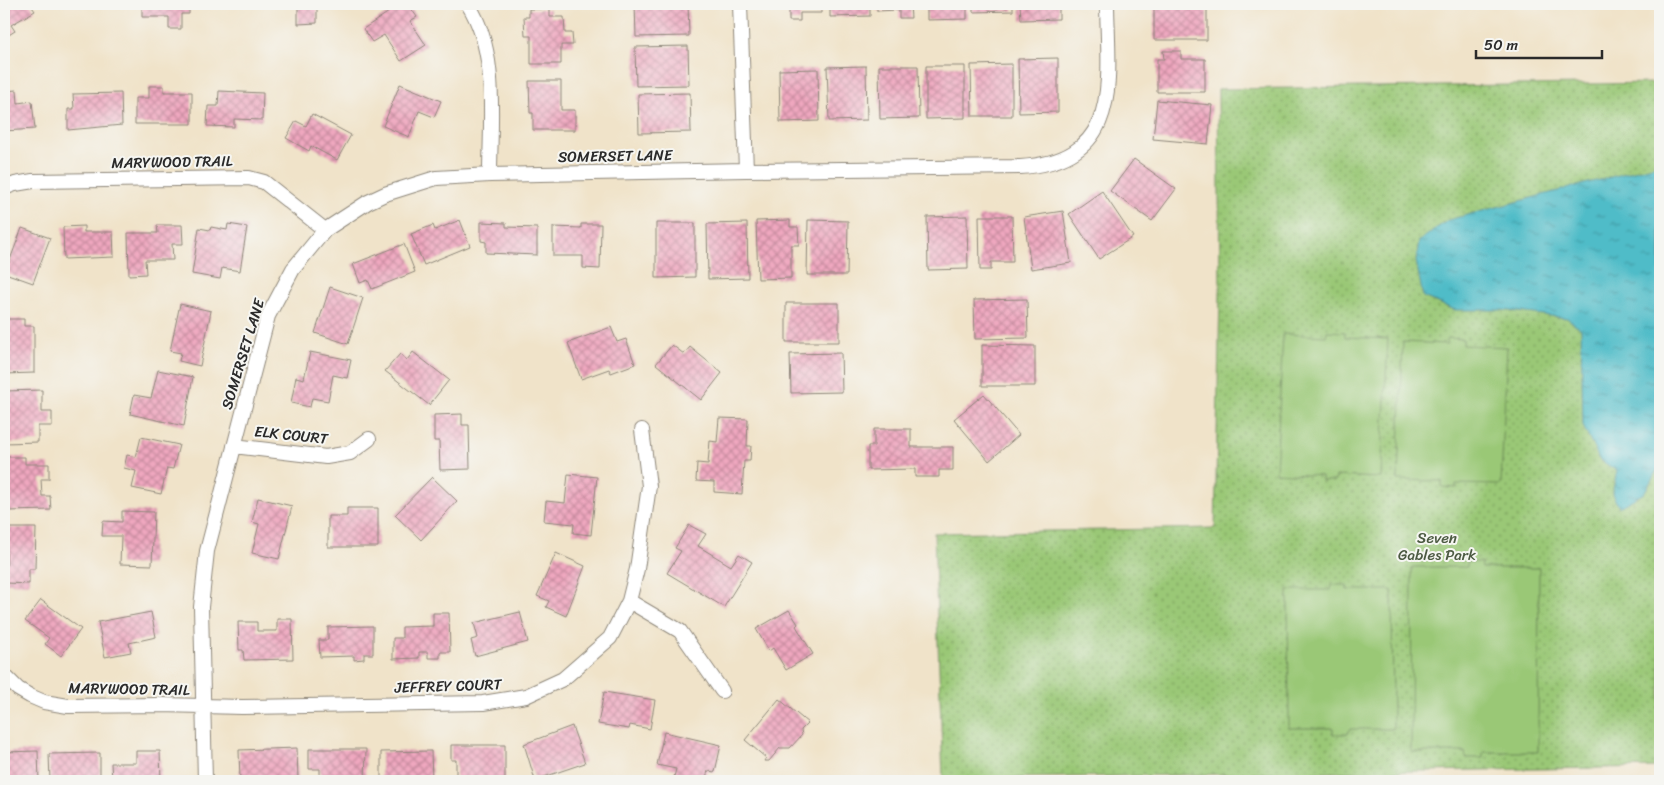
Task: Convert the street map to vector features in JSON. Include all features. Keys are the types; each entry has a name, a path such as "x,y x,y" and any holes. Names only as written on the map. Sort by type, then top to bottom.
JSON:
{"street":[{"path":"468,4 480,30 488,60 490,175"},
{"path":"740,4 746,170"},
{"name":"SOMERSET LANE","path":"204,781 201,607 207,551 260,341 275,300 293,269 325,230 368,202 414,183 452,176 1041,166 1065,158 1083,145 1094,133 1108,98 1107,4"},
{"name":"MARYWOOD TRAIL","path":"4,188 33,181 249,178 264,182 325,230"},
{"name":"JEFFREY COURT","path":"203,706 484,703 526,696 564,679 610,638 628,601 637,569 649,486 642,430"},
{"name":"ELK COURT","path":"234,446 326,457 350,453 369,439"},
{"path":"628,601 680,631 722,691"},
{"name":"MARYWOOD TRAIL","path":"4,675 18,689 30,696 44,702 68,706 203,706"}],"green space":[{"name":"Seven Gables Park","path":"1660,83 1660,767 943,779 934,533 1215,528 1220,293 1218,89"},
{"path":"1327,331 1345,332 1345,337 1388,339 1381,478 1336,476 1335,481 1322,481 1322,476 1276,473 1283,334 1326,336"},
{"path":"1447,338 1463,339 1463,345 1507,347 1501,485 1456,484 1456,488 1442,487 1442,481 1398,480 1403,342 1447,344"},
{"path":"1467,562 1481,562 1482,568 1539,568 1538,752 1483,752 1483,758 1466,758 1465,752 1411,752 1412,567 1467,567"},
{"path":"1332,585 1347,585 1347,590 1392,590 1393,729 1349,729 1348,734 1333,734 1333,728 1289,728 1288,590 1331,590"}],"water":[{"path":"1660,164 1660,465 1644,493 1619,507 1612,494 1617,471 1599,459 1583,426 1581,329 1567,318 1502,310 1455,310 1423,297 1416,261 1419,241 1448,220"}],"building":[{"path":"4,4 30,4 35,11 11,25 15,31 4,38"},
{"path":"142,4 189,4 189,14 181,14 181,29 169,29 169,17 142,17"},
{"path":"298,4 317,4 317,23 298,24"},
{"path":"384,4 408,4 417,17 410,21 426,45 401,61 384,35 372,42 363,29 389,12"},
{"path":"635,4 688,4 689,36 636,37"},
{"path":"789,4 821,4 821,13 800,13 800,21 789,21"},
{"path":"830,4 870,4 870,16 830,17"},
{"path":"877,4 910,4 911,18 899,18 899,10 877,11"},
{"path":"927,4 967,4 967,19 927,20"},
{"path":"973,4 1013,4 1013,11 973,12"},
{"path":"1020,4 1059,4 1059,19 1021,20"},
{"path":"1154,4 1207,4 1207,40 1154,40"},
{"path":"529,9 550,9 550,17 564,17 565,33 572,33 573,45 561,45 561,64 531,64 531,36 525,36 524,17 529,17"},
{"path":"688,46 689,85 636,86 635,47"},
{"path":"1163,51 1181,51 1181,59 1205,59 1205,92 1157,92 1157,59 1164,59"},
{"path":"1058,58 1058,112 1019,113 1018,59"},
{"path":"1012,64 1012,116 972,116 971,65"},
{"path":"866,66 867,120 829,121 827,67"},
{"path":"879,66 918,66 919,118 880,119"},
{"path":"926,66 965,66 965,118 926,119"},
{"path":"818,69 819,121 780,122 779,70"},
{"path":"529,81 561,81 561,110 575,110 575,130 533,130 533,113 530,113"},
{"path":"400,84 441,101 434,117 419,111 409,137 383,126"},
{"path":"149,86 164,86 164,92 192,92 192,124 135,124 135,98 149,98"},
{"path":"17,90 18,103 32,101 35,129 4,131 4,91"},
{"path":"219,91 263,93 262,120 234,119 234,127 207,126 208,106 218,106"},
{"path":"121,93 122,125 68,130 68,109 74,109 73,94"},
{"path":"690,93 691,132 639,133 638,94"},
{"path":"1157,100 1212,105 1208,144 1153,139"},
{"path":"312,114 351,135 337,160 311,146 309,151 286,138 296,121 306,126"},
{"path":"1134,159 1176,189 1152,221 1110,191"},
{"path":"1102,191 1133,237 1099,259 1069,214"},
{"path":"1063,211 1071,263 1031,269 1024,217"},
{"path":"967,216 968,269 928,270 927,217"},
{"path":"979,216 1012,216 1013,262 991,262 991,270 980,270"},
{"path":"460,220 470,246 424,265 411,234 433,225 435,230"},
{"path":"790,220 790,227 798,227 799,245 791,245 791,278 758,279 756,221"},
{"path":"808,220 848,221 847,275 807,275"},
{"path":"481,222 506,223 506,227 537,228 537,255 486,253 486,242 481,241"},
{"path":"656,223 695,223 695,277 656,278"},
{"path":"747,223 748,278 708,279 707,224"},
{"path":"228,224 247,227 240,271 222,268 220,279 192,274 199,228 210,230 211,227 227,230"},
{"path":"581,224 601,224 600,269 583,268 583,256 553,256 553,227 581,228"},
{"path":"157,225 182,225 183,244 172,244 173,260 145,260 146,274 129,275 128,233 158,233"},
{"path":"84,226 84,232 113,232 114,257 64,259 63,227"},
{"path":"22,228 50,238 33,283 5,273"},
{"path":"404,244 415,272 372,289 368,280 360,283 353,264"},
{"path":"330,287 363,298 348,344 315,333"},
{"path":"1027,299 1028,338 975,339 974,300"},
{"path":"786,303 839,303 839,342 786,342"},
{"path":"180,304 211,311 200,366 179,361 181,353 170,351"},
{"path":"4,319 24,319 24,326 34,326 34,373 4,374"},
{"path":"611,327 617,342 626,339 635,364 611,373 609,369 581,379 568,343"},
{"path":"672,345 684,354 690,347 722,373 701,400 656,364"},
{"path":"982,345 1035,346 1035,386 982,386"},
{"path":"310,352 351,360 347,378 333,375 328,401 312,398 310,407 291,403 296,377 304,379"},
{"path":"413,352 449,380 429,405 385,371 400,354 407,360"},
{"path":"841,353 842,392 791,393 790,354"},
{"path":"158,370 193,377 184,426 130,414 134,395 151,398"},
{"path":"42,390 42,412 52,412 52,426 38,426 38,442 5,443 4,391"},
{"path":"984,394 1019,435 989,461 954,419"},
{"path":"462,414 462,425 469,425 470,469 440,470 439,441 434,441 434,415"},
{"path":"719,418 748,419 747,446 751,446 750,461 744,461 742,494 714,492 714,482 696,481 697,463 708,464 710,441 717,442"},
{"path":"874,429 911,429 911,447 953,447 953,470 939,470 939,477 915,477 915,469 868,470 868,446 874,446"},
{"path":"141,437 179,445 173,469 167,468 161,494 132,488 136,471 124,468 127,455 136,457"},
{"path":"6,457 25,457 25,464 49,464 49,479 41,479 42,496 50,496 51,510 7,511"},
{"path":"568,474 597,477 591,535 573,533 574,524 544,521 546,501 565,503"},
{"path":"432,477 457,501 421,540 395,515"},
{"path":"258,498 292,506 279,559 252,553 259,524 252,522"},
{"path":"347,508 378,508 378,547 328,547 328,516 347,516"},
{"path":"122,511 154,512 152,565 120,564 121,536 102,536 103,521 122,522"},
{"path":"689,525 706,534 698,546 731,566 739,554 752,562 724,607 667,573 681,551 675,548"},
{"path":"7,528 36,528 35,569 29,569 29,584 6,583"},
{"path":"556,553 585,566 566,616 546,607 549,601 537,596"},
{"path":"41,600 81,629 61,656 45,644 49,638 25,621"},
{"path":"789,610 798,624 796,626 813,654 786,670 773,648 769,651 756,629"},
{"path":"151,612 156,637 129,643 131,652 105,657 98,622"},
{"path":"520,612 528,642 475,656 471,640 478,638 474,623"},
{"path":"433,613 449,613 450,652 440,652 440,658 428,658 428,652 419,652 419,658 393,659 393,638 402,638 402,627 433,626"},
{"path":"277,619 292,619 293,659 244,660 243,650 239,650 238,622 257,622 257,631 277,631"},
{"path":"373,626 373,654 364,654 364,659 354,660 354,656 320,657 319,640 328,640 328,627"},
{"path":"604,692 655,700 650,729 630,725 629,729 598,724"},
{"path":"779,699 808,723 801,730 802,735 790,748 780,748 769,761 764,761 766,758 745,740"},
{"path":"572,726 585,763 535,780 524,744"},
{"path":"664,732 721,745 715,772 708,771 705,781 673,781 676,769 657,765"},
{"path":"451,745 505,745 505,781 456,781 456,760 451,760"},
{"path":"297,748 298,780 240,781 239,750"},
{"path":"309,749 366,749 365,781 320,781 320,769 309,769"},
{"path":"38,751 39,781 4,781 4,752"},
{"path":"136,751 160,751 161,781 112,781 111,763 136,763"},
{"path":"431,751 432,781 381,781 381,752"},
{"path":"100,753 100,781 50,781 49,754"}]}
